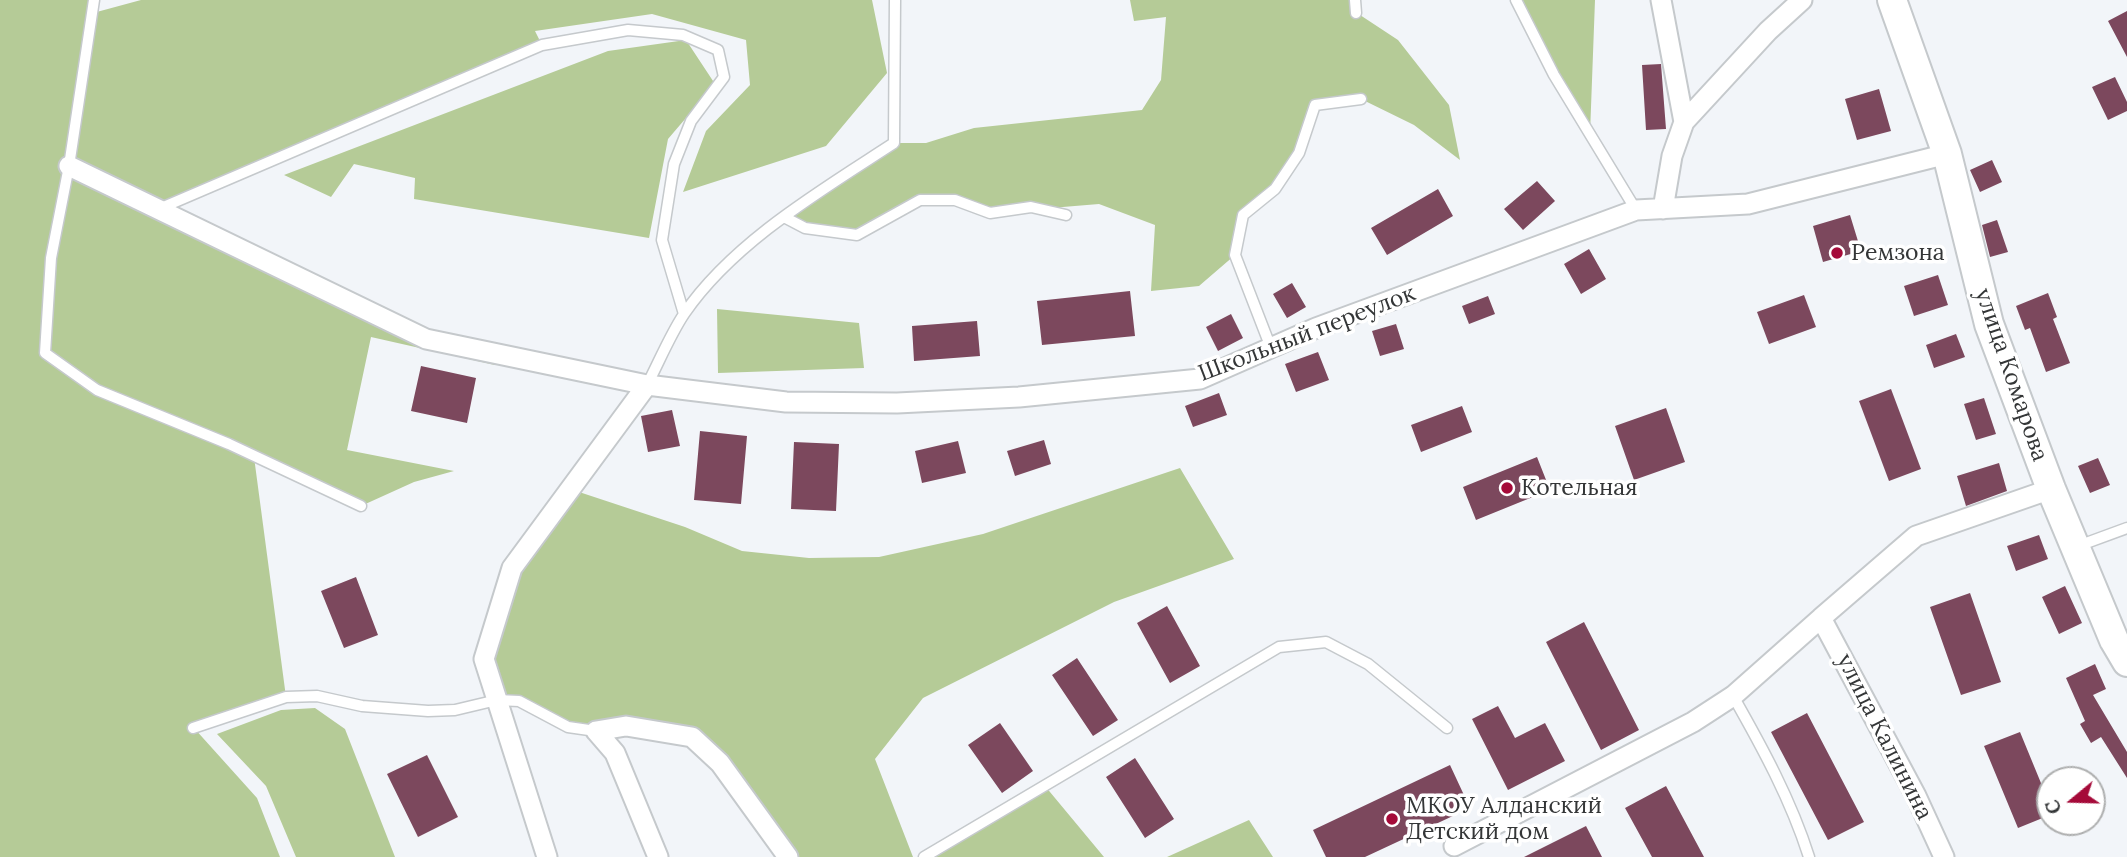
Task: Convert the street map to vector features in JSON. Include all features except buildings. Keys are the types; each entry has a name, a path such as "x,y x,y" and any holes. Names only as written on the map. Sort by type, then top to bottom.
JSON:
{"street":[{"path":"1661,0 1684,122"},
{"path":"1663,209 1672,156 1684,122 1768,31 1802,0"},
{"name":"улица Комарова","path":"1892,0 1947,154 1989,324 2051,489 2114,640 2127,662"},
{"name":"Школьный переулок","path":"69,166 426,339 648,385 786,402 897,403 1019,397 1200,379 1316,328 1636,210 1748,204 1947,154"},
{"path":"547,857 484,659 512,568 648,385"},
{"path":"1454,846 1693,722 1733,696 1916,537 2051,489"},
{"name":"улица Калинина","path":"1821,618 1916,796 1944,857"},
{"path":"596,731 626,726 692,737 720,763 788,857"},
{"path":"596,731 615,753 658,857"}],"lane":[{"path":"94,0 69,166 51,258 45,354 97,390 229,444 361,506"},
{"path":"648,385 684,314 736,256 784,217 894,143 895,0"},
{"path":"1355,0 1356,13"},
{"path":"1516,0 1554,75 1636,210"},
{"path":"160,209 542,45 628,30 683,35 718,50 724,77 691,121 671,176 662,240 684,314"},
{"path":"1271,348 1235,255 1243,215 1275,189 1299,153 1315,105 1361,99"},
{"path":"784,217 805,228 858,235 920,200 955,200 990,213 1031,207 1066,215"},
{"path":"2075,547 2127,528"},
{"path":"924,857 1279,647 1326,642 1368,664 1447,728"},
{"path":"194,728 286,697 317,696 362,706 428,711 455,710 497,700 519,701 568,727 596,731"},
{"path":"1733,696 1760,742 1800,829 1809,857"}],"green space":[{"path":"0,0 92,0 93,13 141,0 872,0 887,73 826,146 683,192 706,131 750,85 746,40 652,14 535,31 542,45 161,209 426,339 502,351 495,365 371,337 347,450 454,471 414,482 361,506 254,457 286,697 194,728 257,798 280,857 0,857"},
{"path":"1130,0 1355,0 1357,13 1398,40 1449,105 1460,160 1414,125 1361,99 1315,105 1299,153 1275,189 1243,215 1235,255 1199,286 1151,291 1155,225 1099,204 990,213 955,200 920,200 857,235 805,228 784,217 894,143 926,143 974,128 1142,110 1161,80 1166,17 1134,21"},
{"path":"1516,0 1595,0 1590,134"},
{"path":"686,40 715,84 668,139 649,238 414,199 415,178 354,164 331,197 284,175 608,51"},
{"path":"717,309 859,323 864,368 718,373"},
{"path":"1180,468 1234,559 1114,602 923,698 875,759 913,857 788,857 692,737 568,727 519,701 497,700 484,659 512,568 570,489 685,527 742,551 809,558 879,557 983,534"},
{"path":"315,708 345,729 395,857 296,857 266,786 217,734 281,710"},
{"path":"1045,786 1104,857 924,857"},
{"path":"1249,820 1273,857 1167,857"}],"place":[{"name":"Ремзона","path":"1837,253"},
{"name":"Котельная","path":"1507,488"},
{"name":"МКОУ Алданский Детский дом","path":"1392,819"}]}
